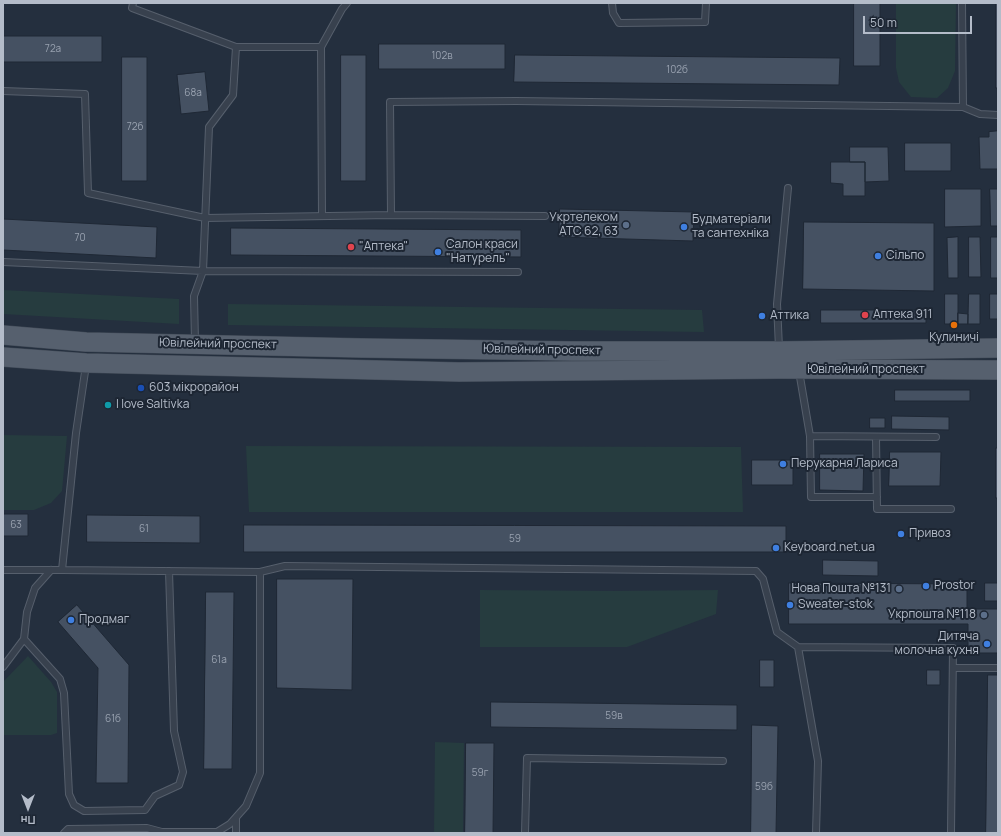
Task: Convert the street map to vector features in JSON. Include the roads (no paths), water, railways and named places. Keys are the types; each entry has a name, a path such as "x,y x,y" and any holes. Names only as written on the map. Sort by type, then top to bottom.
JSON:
{"main road":[{"name":"Ювілейний проспект","path":"3,335 86,342 572,351 780,359 799,369 998,370"},
{"path":"86,342 86,363"},
{"path":"295,346 295,368"},
{"name":"Ювілейний проспект","path":"3,357 86,363 459,372 780,359 998,348"}],"lane":[{"path":"132,3 132,8 236,47 321,47"},
{"path":"322,216 321,47 342,9 347,3"},
{"path":"612,3 613,13 619,23 705,22 706,3"},
{"path":"962,3 963,107"},
{"path":"195,344 194,296 202,271 209,127 232,95 236,47"},
{"path":"3,90 85,94 88,193 205,218 390,215 544,216"},
{"path":"390,215 390,102 963,107 980,114 998,115"},
{"path":"780,359 777,304 788,188"},
{"path":"3,262 202,271 518,272"},
{"path":"62,570 76,433 86,363"},
{"path":"799,369 810,436 811,497 877,497"},
{"path":"810,436 936,437"},
{"path":"876,437 877,509 951,509"},
{"path":"3,570 260,572 285,566 756,571 763,579 777,632 798,646 953,648 951,833"},
{"path":"3,667 24,639 26,612 35,588 51,570"},
{"path":"24,639 60,680 64,693 69,794 74,805 84,811 145,810 155,796 179,785 183,772 174,731 169,571"},
{"path":"64,833 68,830 147,828 162,832 217,832 230,824 246,806 260,773 260,572"},
{"path":"798,646 818,761 816,833"},
{"path":"953,668 998,668"},
{"path":"525,833 527,758 724,761"},
{"path":"236,818 236,833"}],"place":[{"name":"Укртелеком АТС 62, 63","path":"626,225"},
{"name":"Будматеріали та сантехніка","path":"684,227"},
{"name":"\"Аптека\"","path":"351,247"},
{"name":"Салон краси \"Натурель\"","path":"438,252"},
{"name":"Сільпо","path":"878,256"},
{"name":"Аптека 911","path":"865,315"},
{"name":"Аттика","path":"762,316"},
{"name":"Кулиничі","path":"954,325"},
{"name":"603 мікрорайон","path":"141,388"},
{"name":"I love Saltivka","path":"108,405"},
{"name":"Перукарня Лариса","path":"783,464"},
{"name":"Привоз","path":"901,534"},
{"name":"Keyboard.net.ua","path":"776,548"},
{"name":"Prostor","path":"926,586"},
{"name":"Нова Пошта №131","path":"899,589"},
{"name":"Sweater-stok","path":"790,605"},
{"name":"Укрпошта №118","path":"984,615"},
{"name":"Продмаг","path":"71,620"},
{"name":"Дитяча молочна кухня","path":"987,644"}]}
